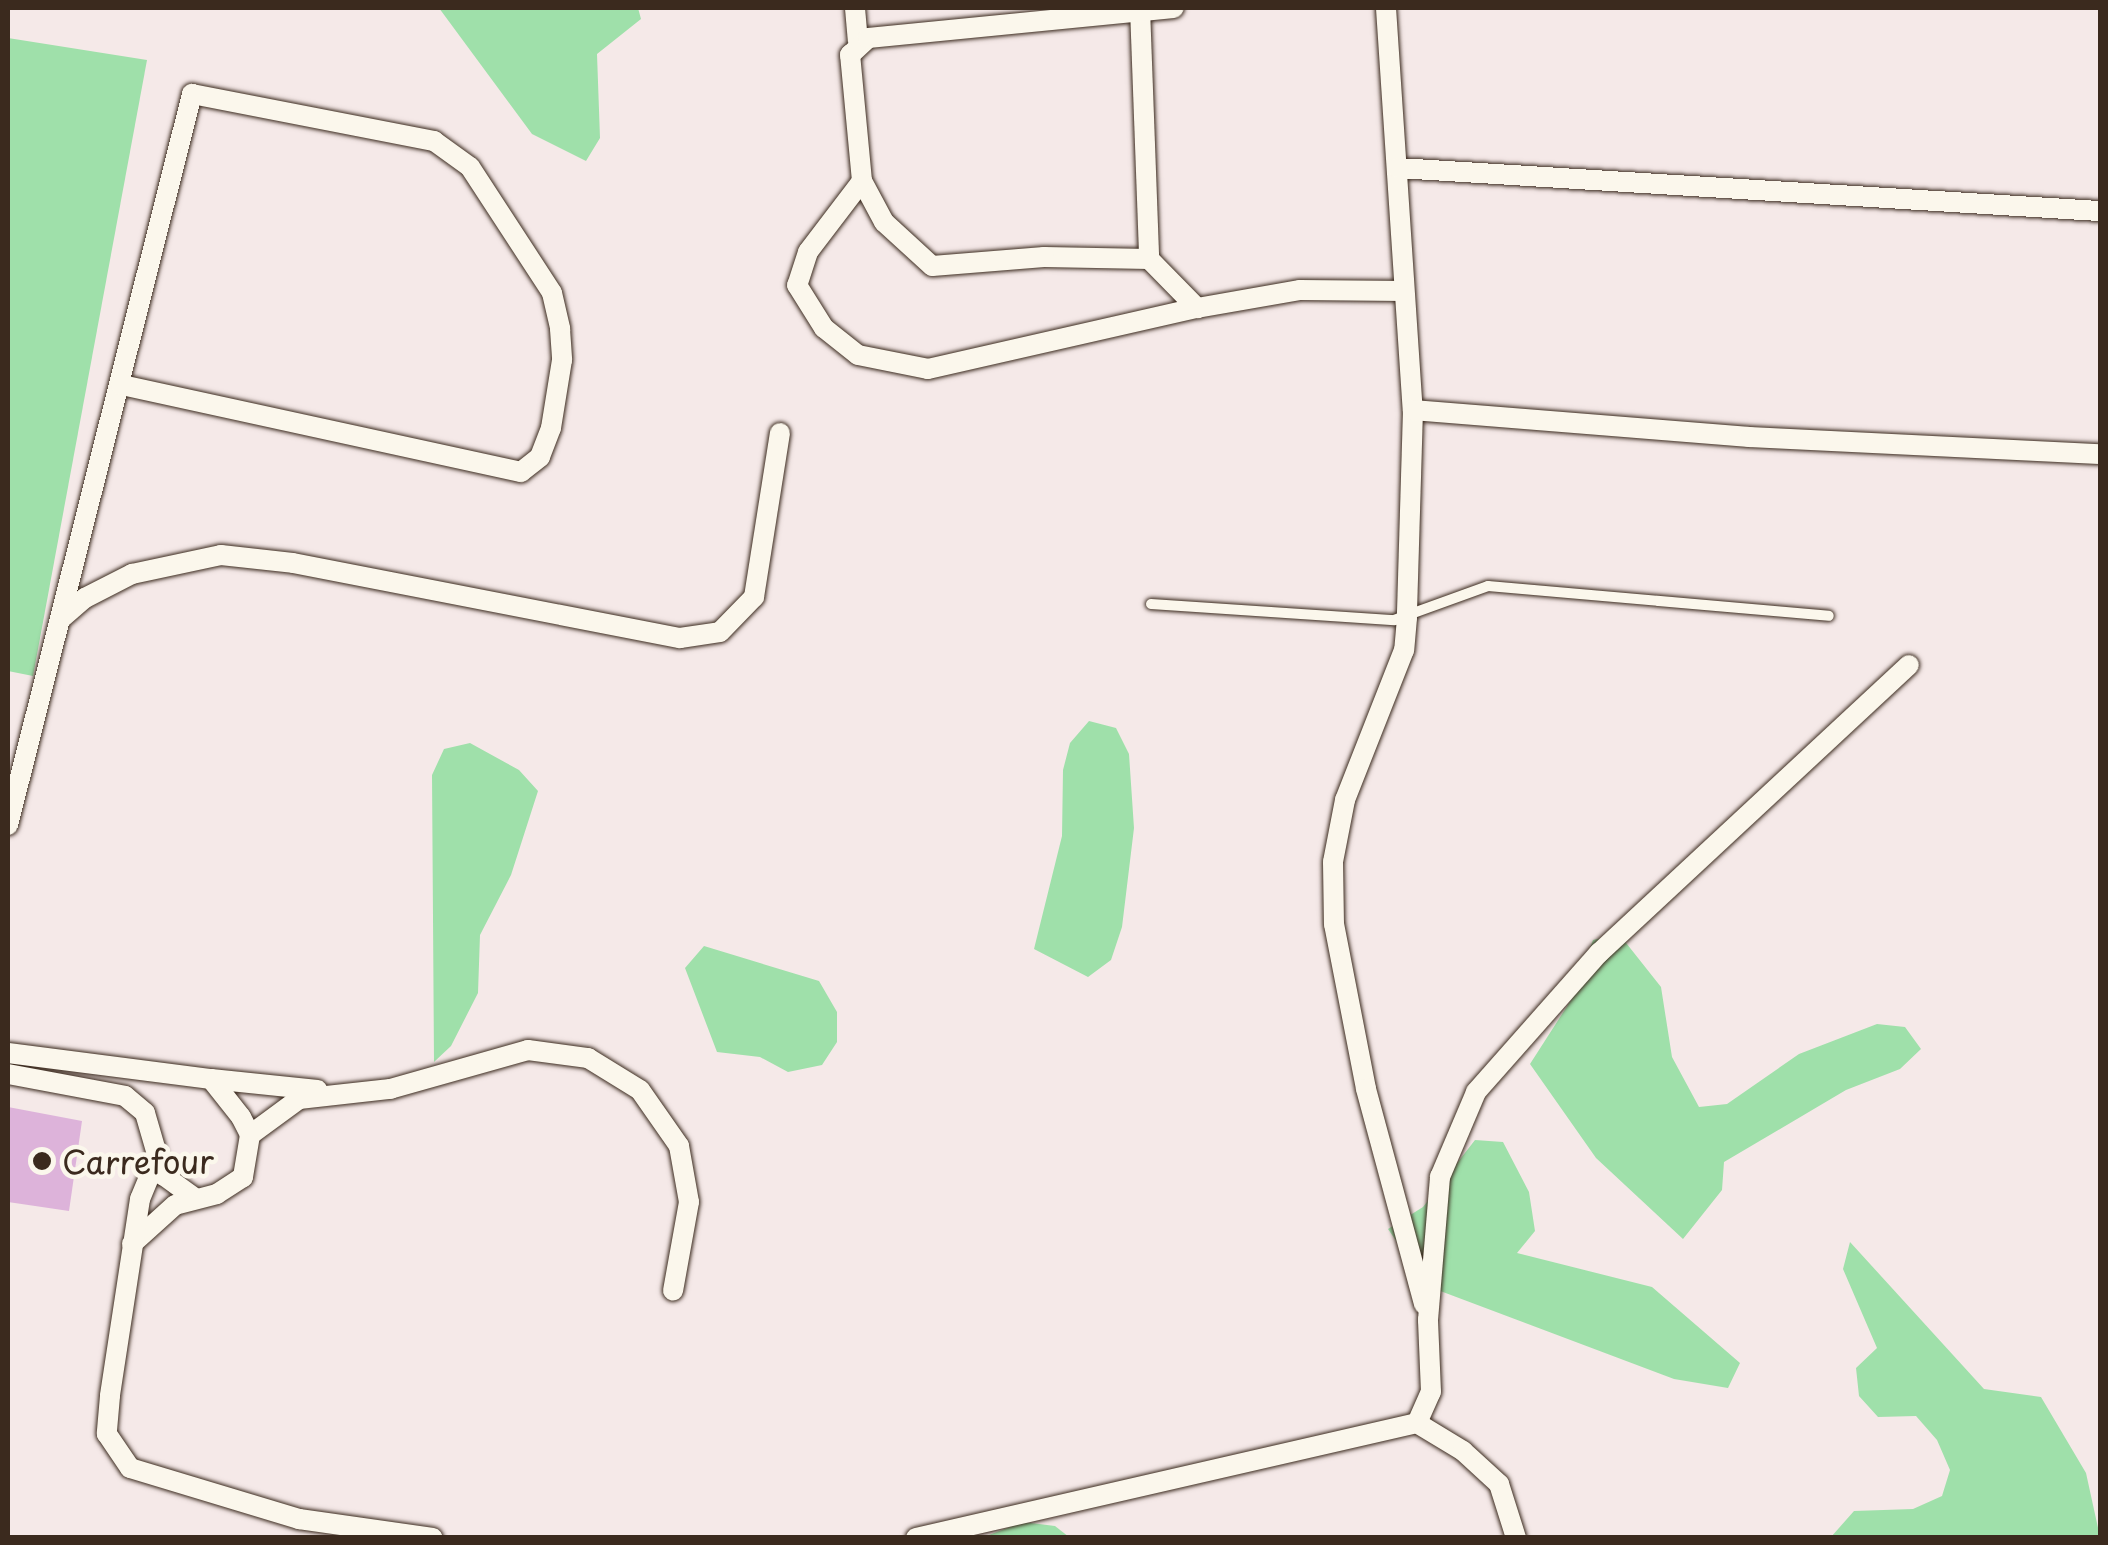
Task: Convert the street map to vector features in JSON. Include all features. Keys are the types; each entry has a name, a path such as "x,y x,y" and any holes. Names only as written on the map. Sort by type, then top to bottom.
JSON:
{"street":[{"path":"855,8 858,41 850,55 862,181 884,222 932,266 1044,257 1149,258"},
{"path":"858,41 1174,8"},
{"path":"1386,8 1413,410 1407,618 1404,650 1345,800 1333,862 1334,924 1366,1089 1428,1320"},
{"path":"1140,9 1149,258 1198,308"},
{"path":"8,824 41,680 63,617 192,94 434,141 470,167 552,293 560,329 562,360 551,428 540,457 521,472 121,385"},
{"path":"1398,168 2100,212"},
{"path":"862,181 808,252 797,285 824,328 858,355 928,369 1198,308 1300,290 1404,291"},
{"path":"1413,410 1749,438 2100,454"},
{"path":"63,617 85,598 132,574 221,555 292,562 680,638 720,632 754,597 780,433"},
{"path":"1417,1424 1431,1392 1428,1320 1440,1176 1476,1092 1599,953 1910,665"},
{"path":"132,1244 163,1214 196,1198 217,1194 243,1177 250,1135 284,1105 390,1089 528,1050 560,1050 617,1074 664,1118 687,1170 688,1202 672,1290"},
{"path":"8,1052 344,1094"},
{"path":"8,1074 125,1096 146,1113 157,1158 171,1184 196,1198"},
{"path":"212,1078 250,1135"},
{"path":"157,1158 132,1244 107,1434 130,1468 299,1519 433,1538"},
{"path":"916,1538 1417,1424 1462,1451 1498,1484 1516,1538"}],"lane":[{"path":"1152,604 1407,618 1488,586 1829,616"}],"green space":[{"path":"439,8 638,8 641,19 597,54 600,138 586,161 532,134"},
{"path":"8,38 147,60 33,676 8,671"},
{"path":"1089,721 1116,728 1129,754 1134,828 1122,927 1111,960 1088,977 1034,949 1062,836 1063,770 1070,743"},
{"path":"470,743 519,770 538,791 511,875 480,935 478,993 451,1046 434,1062 432,775 444,749"},
{"path":"1619,934 1661,987 1672,1057 1699,1107 1727,1104 1799,1054 1877,1024 1905,1027 1921,1049 1900,1069 1846,1090 1724,1162 1722,1190 1683,1239 1596,1158 1530,1064 1573,997 1593,940"},
{"path":"704,946 819,981 837,1012 837,1042 822,1065 788,1072 760,1057 717,1052 685,968"},
{"path":"1475,1140 1503,1142 1529,1192 1535,1231 1517,1253 1652,1287 1740,1363 1728,1388 1674,1379 1427,1286 1388,1229 1423,1207"},
{"path":"1850,1242 1984,1389 2041,1397 2086,1473 2100,1537 1831,1537 1854,1511 1913,1509 1942,1496 1950,1470 1937,1440 1916,1416 1878,1417 1859,1396 1856,1368 1877,1348 1843,1269"},
{"path":"1023,1522 1055,1526 1069,1537 981,1538"}],"building":[{"name":"Carrefour","path":"8,1107 82,1121 69,1211 8,1202"}],"place":[{"name":"Carrefour","path":"42,1161"}]}
